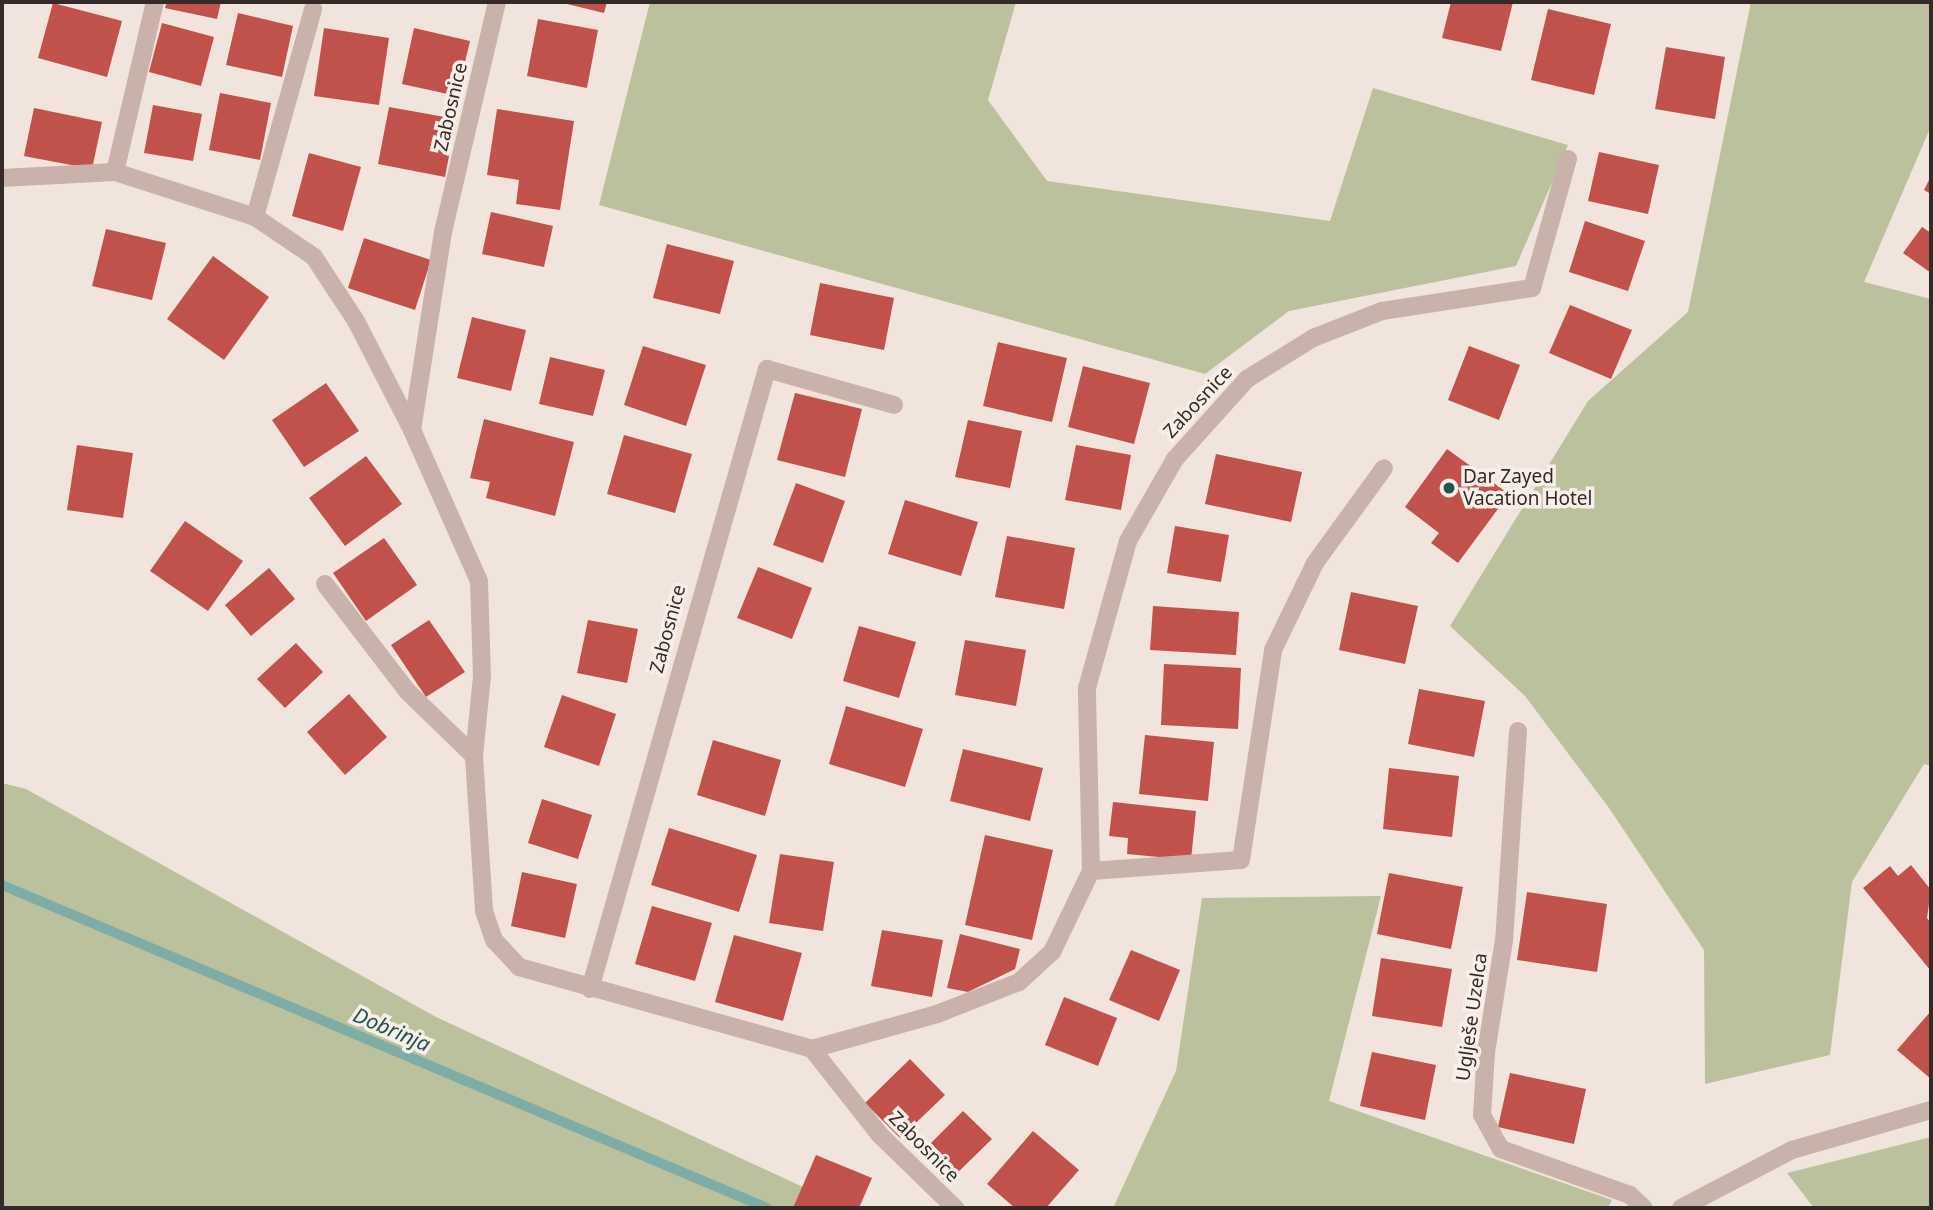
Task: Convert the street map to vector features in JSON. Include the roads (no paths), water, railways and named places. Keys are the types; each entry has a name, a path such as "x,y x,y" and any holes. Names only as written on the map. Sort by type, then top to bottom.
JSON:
{"street":[{"path":"115,172 155,2"},
{"name":"Zabosnice","path":"412,430 443,232 497,2"},
{"path":"255,217 313,9"},
{"name":"Zabosnice","path":"955,1208 880,1135 812,1049 937,1014 1020,982 1052,952 1091,871 1087,688 1128,541 1175,459 1247,379 1313,338 1382,311 1532,288 1568,159"},
{"path":"2,178 115,172 255,217 314,257 356,321 412,430 478,580 482,676 474,756 484,911 494,940 519,967 812,1049"},
{"name":"Zabosnice","path":"590,989 767,369 894,405"},
{"path":"1091,871 1241,860 1273,650 1315,563 1384,468"},
{"path":"325,584 407,691 474,756"},
{"name":"Uglješe Uzelca","path":"1518,730 1504,940 1486,1053 1482,1115 1501,1149 1630,1195 1644,1208"},
{"path":"1681,1208 1792,1150 1931,1110"}],"waterway":[{"name":"Dobrinja","path":"2,885 767,1208"}],"place":[{"name":"Dar Zayed Vacation Hotel","path":"1449,488"}]}
